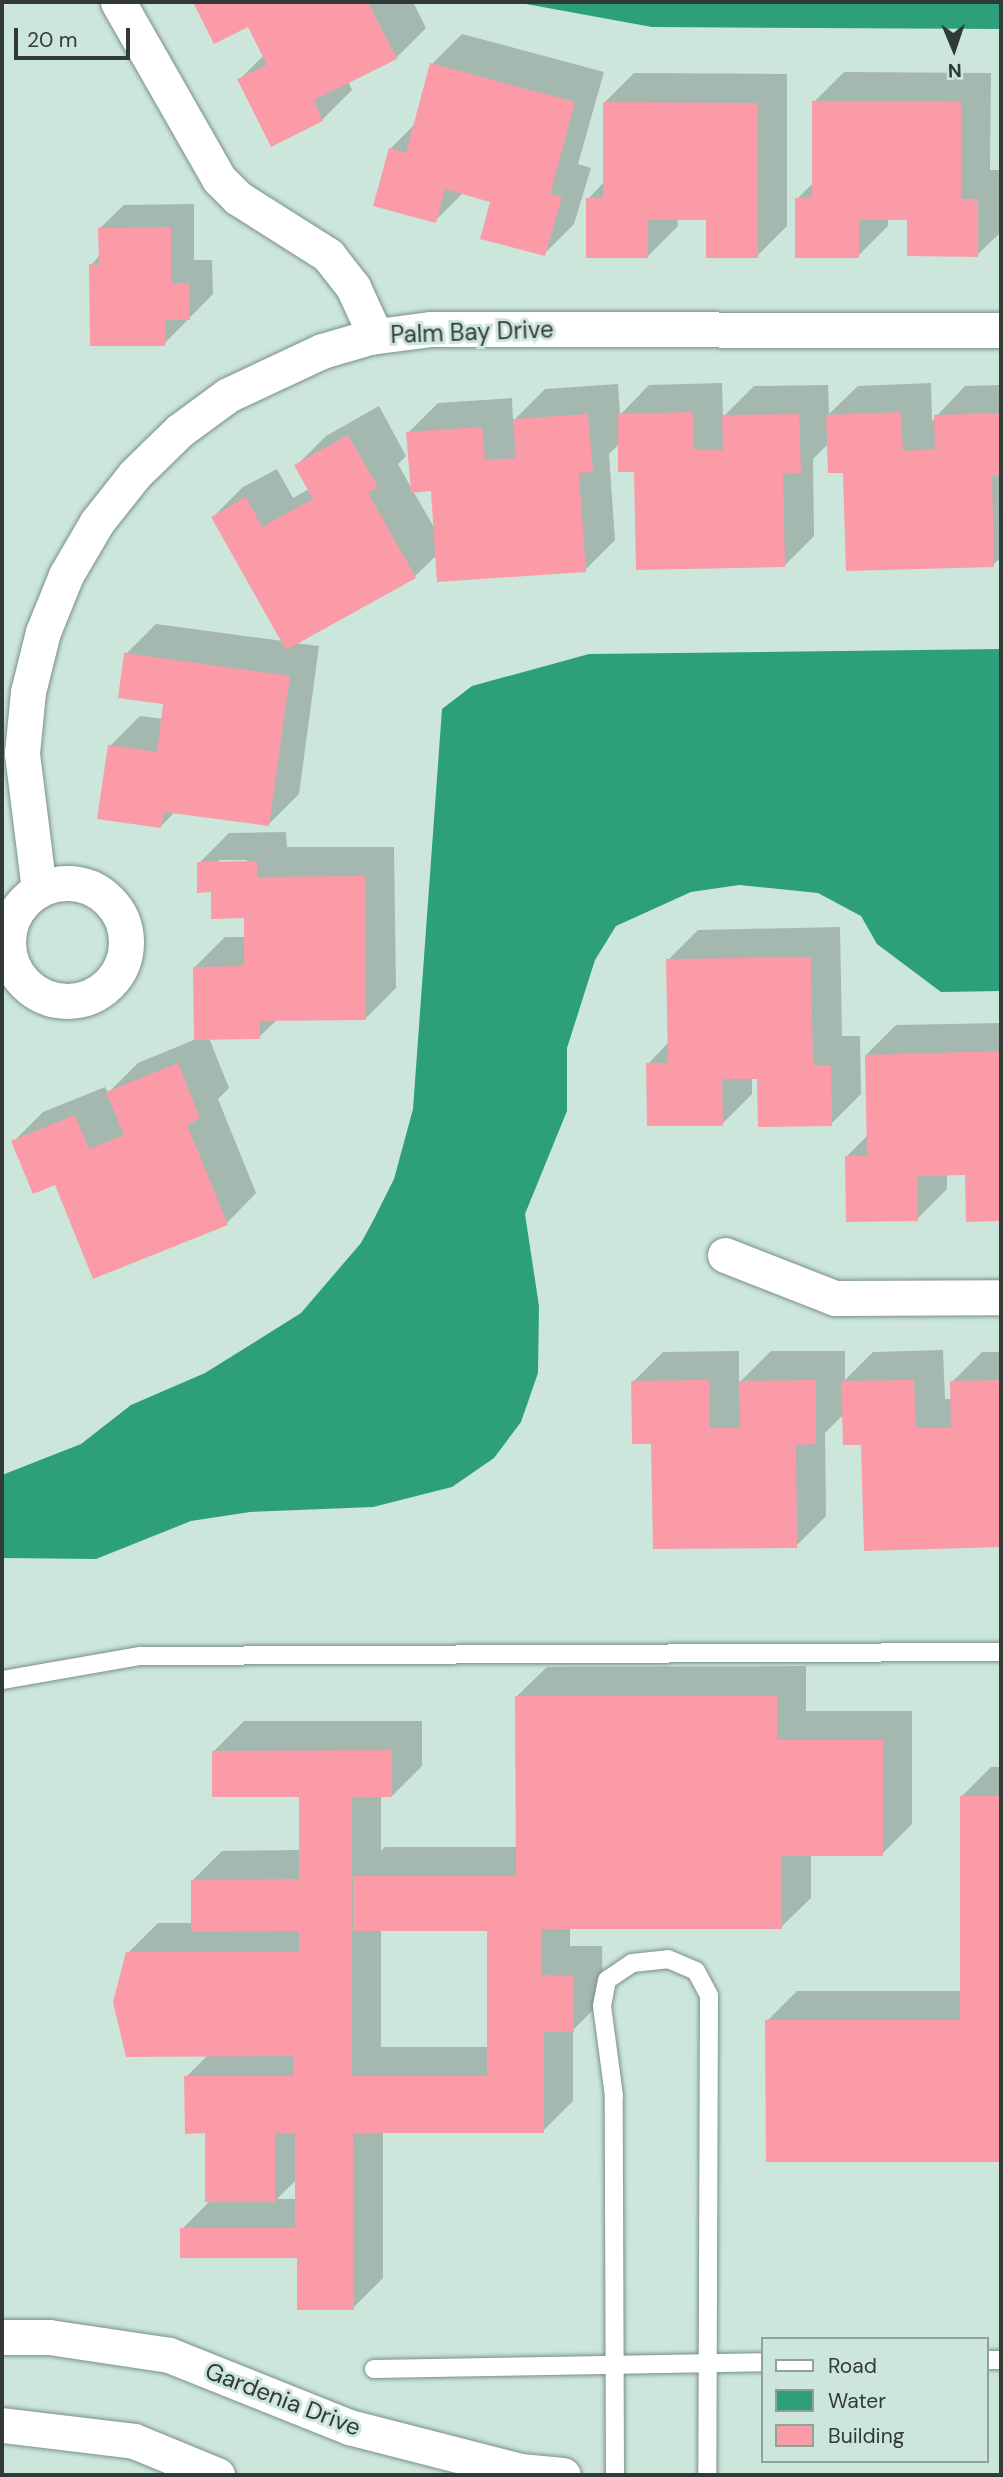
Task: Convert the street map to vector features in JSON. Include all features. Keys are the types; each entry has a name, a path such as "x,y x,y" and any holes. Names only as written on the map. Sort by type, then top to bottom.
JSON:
{"street":[{"path":"118,2 219,179 238,198 328,255 353,287 370,324 370,337"},
{"name":"Palm Bay Drive","path":"39,890 22,753 29,692 43,632 66,575 97,522 135,474 178,431 228,395 283,366 370,337 431,329 1001,330"},
{"path":"724,1255 835,1298 1001,1297"},
{"name":"Gardenia Drive","path":"2,2337 49,2337 169,2355 349,2427 520,2471 563,2475"},
{"path":"2,2425 134,2441 217,2475"}],"lane":[{"path":"2,1680 140,1656 1001,1653"},
{"path":"615,2475 614,2096 603,2006 607,1980 632,1963 668,1959 696,1971 709,1995 707,2475"},
{"path":"374,2369 762,2362"}],"water":[{"path":"515,2 1001,2 1001,29 652,27"},
{"path":"1001,649 1001,991 941,992 877,944 861,916 818,893 739,885 691,892 616,926 595,960 567,1048 567,1111 525,1214 539,1306 538,1373 521,1422 494,1458 452,1487 373,1507 250,1512 191,1521 96,1559 2,1558 2,1475 81,1444 131,1405 205,1373 301,1313 361,1243 374,1219 394,1179 413,1109 442,709 472,686 589,654"}],"building":[{"path":"193,2 368,2 397,59 314,100 323,121 271,147 237,79 267,65 248,27 214,44"},
{"path":"430,63 575,102 550,194 562,197 545,256 480,239 490,202 445,189 436,223 373,206 389,148 406,153"},
{"path":"812,101 962,102 961,199 978,199 978,257 907,256 907,220 859,220 859,258 795,258 795,198 812,198"},
{"path":"603,102 758,103 758,258 706,258 706,220 648,220 648,258 586,258 586,198 603,198"},
{"path":"171,227 171,283 189,283 190,320 165,320 165,346 90,346 89,264 99,265 98,228"},
{"path":"693,412 694,450 723,450 722,415 799,414 801,473 783,474 785,567 636,570 634,472 618,472 618,414"},
{"path":"901,412 903,451 935,449 934,415 1001,413 1001,475 992,476 994,567 846,571 843,473 828,473 826,415"},
{"path":"588,414 593,472 579,473 586,572 437,582 431,491 411,493 406,432 482,427 485,460 516,458 513,419"},
{"path":"348,435 378,487 368,493 416,578 286,650 211,517 246,497 262,527 313,499 294,465"},
{"path":"124,653 290,676 269,826 164,812 161,828 97,819 108,745 157,752 163,704 118,698"},
{"path":"257,861 257,877 365,876 366,1020 260,1021 260,1039 194,1040 193,967 244,966 244,918 211,919 211,892 197,893 197,862"},
{"path":"811,957 813,1065 831,1065 832,1126 758,1127 757,1079 722,1079 723,1126 647,1126 646,1063 668,1063 666,959"},
{"path":"1001,1051 1001,1221 966,1222 965,1175 917,1176 918,1221 846,1222 845,1156 867,1156 865,1055"},
{"path":"178,1063 200,1119 187,1125 228,1225 93,1279 55,1185 33,1194 11,1141 75,1115 89,1149 124,1135 106,1092"},
{"path":"709,1380 710,1428 740,1428 739,1381 816,1380 816,1444 796,1445 797,1548 653,1549 651,1444 632,1444 631,1381"},
{"path":"914,1380 916,1428 951,1428 950,1381 1001,1380 1001,1547 864,1551 861,1445 843,1445 841,1381"},
{"path":"515,1696 777,1696 777,1740 883,1740 883,1856 782,1856 782,1929 541,1929 541,1975 573,1976 574,2032 544,2032 544,2133 353,2133 354,2310 297,2310 297,2258 180,2258 180,2228 295,2228 295,2133 275,2133 275,2202 205,2202 205,2133 185,2134 184,2076 294,2076 294,2056 126,2057 113,2002 126,1952 299,1952 299,1931 191,1932 191,1880 299,1879 299,1797 212,1797 212,1751 392,1750 392,1797 352,1798 352,2076 487,2076 487,1931 353,1931 353,1876 516,1876"},
{"path":"960,1796 1001,1796 1001,2162 766,2162 765,2020 960,2020"}]}
